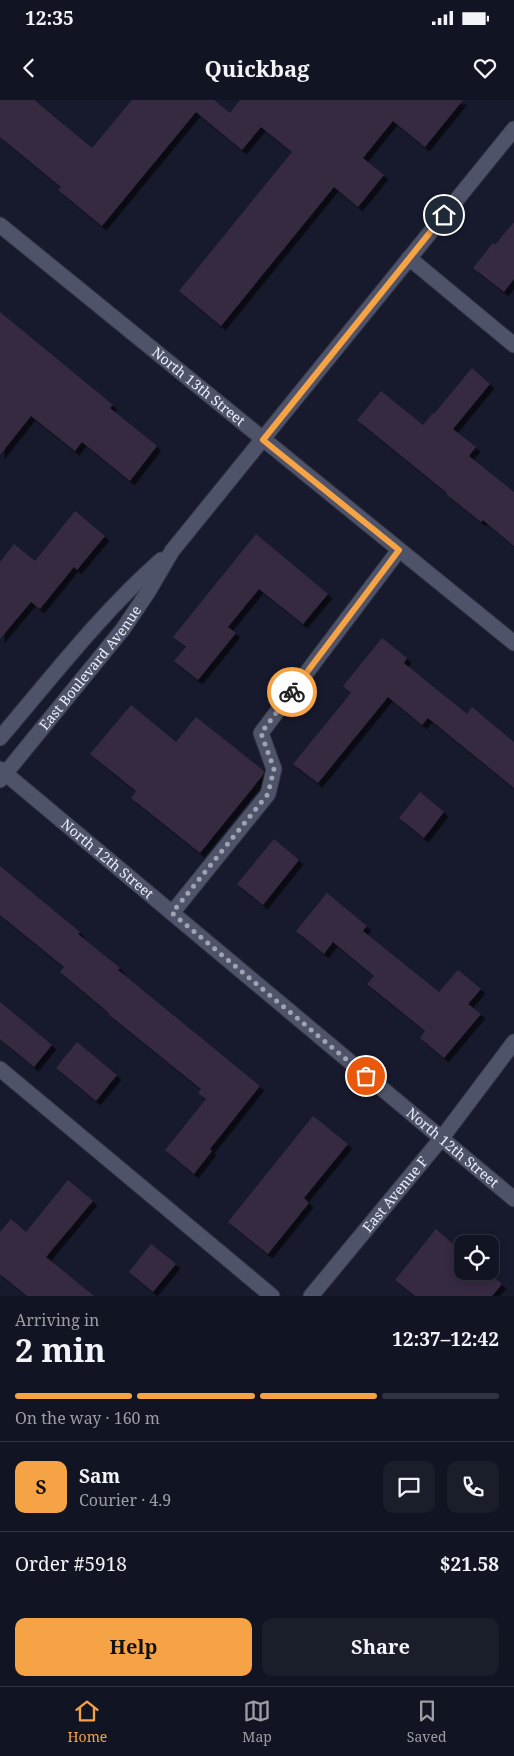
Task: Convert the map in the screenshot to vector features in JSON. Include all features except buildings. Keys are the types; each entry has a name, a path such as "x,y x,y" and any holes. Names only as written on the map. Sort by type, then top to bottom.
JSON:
{"street":[{"name":"East Boulevard Avenue","path":"0,738 104,616 135,584 172,551 514,129"},
{"name":"North 13th Street","path":"0,225 514,643"},
{"path":"409,258 514,345"},
{"path":"172,913 268,794 274,769 261,733 399,550"},
{"name":"East Boulevard Avenue","path":"2,774 123,629 172,551"},
{"name":"North 12th Street","path":"2,774 172,913 441,1140 514,1199"},
{"name":"East Avenue F","path":"310,1296 441,1140 514,1042"},
{"path":"0,1069 272,1296"}],"way so far":[{"path":"292,692 261,733 274,769 268,794 172,913 366,1076"}],"route":[{"path":"292,692 399,550 263,440 444,215"}]}
